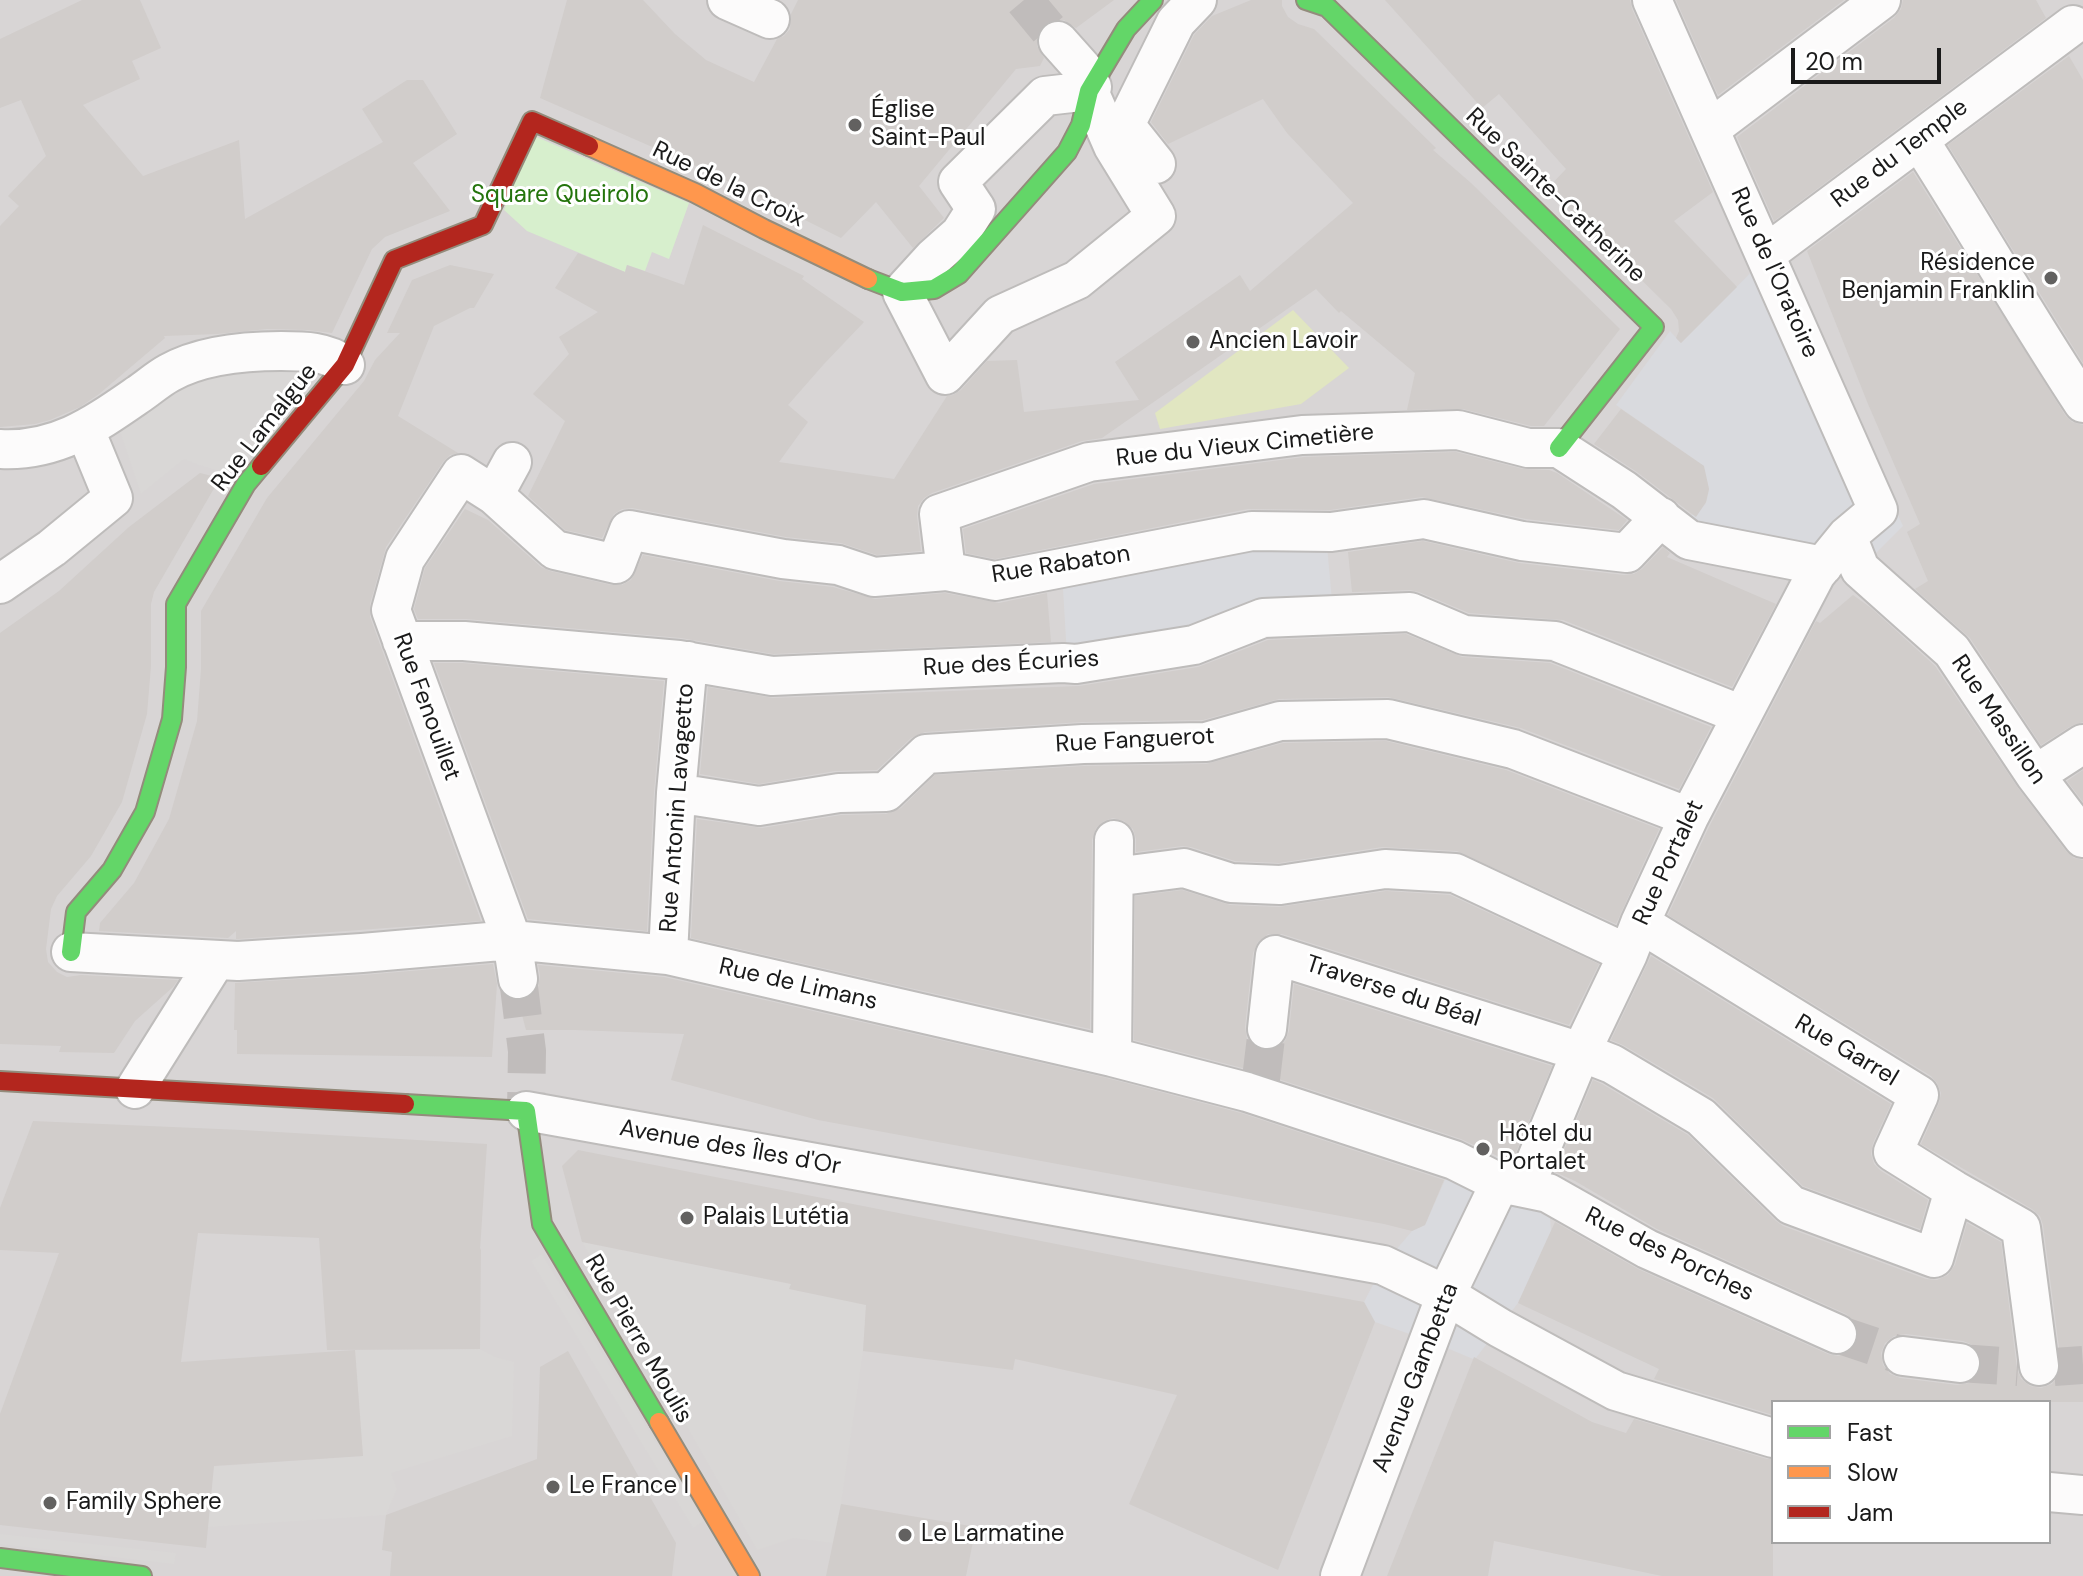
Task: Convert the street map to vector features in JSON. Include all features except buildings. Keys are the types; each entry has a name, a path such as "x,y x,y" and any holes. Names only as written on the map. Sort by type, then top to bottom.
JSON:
{"street":[{"path":"727,0 770,19"},
{"path":"902,292 934,289 959,274 1067,152 1081,125 1090,89 1126,29 1153,0"},
{"path":"1156,164 1125,125 1176,22 1197,0"},
{"name":"Rue Sainte-Catherine","path":"1306,0 1327,7 1654,327 1559,448"},
{"name":"Rue de l'Oratoire","path":"1653,0 1878,510 1847,536"},
{"path":"1710,129 1881,0"},
{"name":"Rue du Temple","path":"1764,252 1778,245 2072,24"},
{"path":"902,292 945,375 1000,315 1077,280 1156,216 1113,146 1083,69 1058,41"},
{"path":"902,292 960,234 976,209 958,182 1045,96 1090,89"},
{"name":"Rue de la Croix","path":"532,121 695,193 861,276 902,292"},
{"name":"Rue Lamalgue","path":"71,952 76,912 112,870 145,812 172,719 176,604 246,484 345,365 394,260 483,225 532,121"},
{"path":"1919,140 2083,403"},
{"path":"0,449 55,443 85,430 169,373 197,362 235,353 305,351 332,356 345,365"},
{"path":"0,584 52,548 113,498 85,430"},
{"name":"Rue du Vieux Cimetière","path":"946,571 939,514 1089,462 1302,435 1458,430 1528,448 1559,448 1624,490 1689,540 1823,566"},
{"path":"494,495 512,462"},
{"name":"Rue Fenouillet","path":"494,495 461,474 405,559 391,610 512,940 518,979"},
{"name":"Rue Rabaton","path":"494,495 555,550 616,564 629,530 783,559 838,565 874,577 946,571 995,581 1252,531 1331,532 1424,519 1522,541 1627,553 1661,517"},
{"name":"Rue Portalet","path":"1500,1183 1530,1175 1581,1052 1689,817 1816,574 1847,536"},
{"name":"Rue Massillon","path":"1847,536 1860,569 1952,651 2035,775 2083,838"},
{"name":"Rue des Écuries","path":"402,641 464,641 688,661 772,676 1076,664 1194,645 1263,618 1410,612 1464,635 1555,641 1742,715"},
{"name":"Rue Antonin Lavagetto","path":"668,955 676,793 688,661"},
{"name":"Rue Fanguerot","path":"676,793 759,806 839,793 886,792 926,754 1083,744 1206,742 1280,721 1388,719 1513,749 1689,817"},
{"path":"2035,775 2083,744"},
{"path":"1112,1057 1114,859 1184,868 1231,883 1280,885 1385,869 1455,873 1634,938"},
{"name":"Rue Garrel","path":"1634,938 1919,1095 1893,1152 2021,1228 2037,1366"},
{"name":"Rue de Limans","path":"71,952 238,961 512,940 668,955 1260,1088 1454,1160 1500,1183"},
{"name":"Traverse du Béal","path":"1267,1029 1275,955 1581,1052"},
{"path":"135,1089 216,960"},
{"path":"1581,1052 1612,1064 1701,1117 1791,1205 1934,1258 1954,1190"},
{"name":"Avenue des Îles d'Or","path":"2,1086 135,1089 526,1111 1383,1265 1446,1295 1616,1391 1771,1437"},
{"name":"Rue Pierre Moulis","path":"526,1111 542,1224 750,1576"},
{"name":"Avenue Gambetta","path":"1340,1576 1446,1295 1500,1183"},
{"name":"Rue des Porches","path":"1500,1183 1548,1193 1647,1249 1837,1334"},
{"path":"1903,1356 1960,1363"},
{"path":"2051,1492 2083,1495"},
{"path":"0,1558 142,1576"}],"shaded area":[{"path":"0,0 2083,0 2083,1576 0,1576"},
{"path":"1778,245 1903,526 1860,569 1793,582 1689,540 1685,517 1698,513 1706,503 1709,489 1700,472 1704,466 1616,405 1670,331 1681,343"},
{"path":"332,356 240,477 184,459 141,494 113,411 161,365"},
{"path":"1326,535 1333,611 1067,657 1062,572"},
{"path":"1460,1146 1519,1164 1548,1193 1551,1231 1518,1303 1473,1359 1375,1322 1364,1302 1383,1265 1412,1231 1425,1225"},
{"path":"582,1242 791,1284 790,1289 866,1305 863,1351 833,1543 793,1538 757,1550"},
{"path":"542,1254 704,1521 693,1528 531,1261"},
{"path":"480,1349 514,1362 512,1436 391,1473 397,1489 386,1515 208,1527 206,1467 363,1456 355,1350"},
{"path":"0,1534 176,1553 174,1564 0,1544"}],"green space":[{"name":"Square Queirolo","path":"532,135 689,203 669,259 652,252 645,271 627,265 625,272 527,231 504,210"},
{"path":"1293,310 1349,368 1301,404 1160,429 1155,413"}],"tunnel":[{"path":"1024,0 1058,41"},
{"path":"518,979 527,1051 526,1111"},
{"path":"1261,1079 1267,1029"},
{"path":"1837,1334 1903,1356"},
{"path":"1960,1363 2018,1367"},
{"path":"2054,1367 2083,1365"}],"traffic: fast":[{"path":"868,279 902,292 934,289 959,274 1067,152 1081,125 1089,91 1126,29 1153,0"},
{"path":"1306,0 1327,7 1654,327 1559,448"},
{"path":"71,952 76,912 112,870 145,812 172,719 176,604 246,484 261,466"},
{"path":"405,1104 526,1111 542,1224 659,1422"},
{"path":"0,1558 142,1576"}],"traffic: slow":[{"path":"589,146 695,193 868,279"},
{"path":"659,1422 750,1576"}],"traffic: jam":[{"path":"261,466 345,365 394,260 483,225 532,121 589,146"},
{"path":"0,1081 405,1104"}],"place":[{"name":"Église Saint-Paul","path":"855,125"},
{"name":"Résidence Benjamin Franklin","path":"2051,278"},
{"name":"Ancien Lavoir","path":"1193,342"},
{"name":"Hôtel du Portalet","path":"1483,1149"},
{"name":"Palais Lutétia","path":"687,1218"},
{"name":"Le France I","path":"553,1487"},
{"name":"Family Sphere","path":"50,1503"},
{"name":"Le Larmatine","path":"905,1535"}]}
